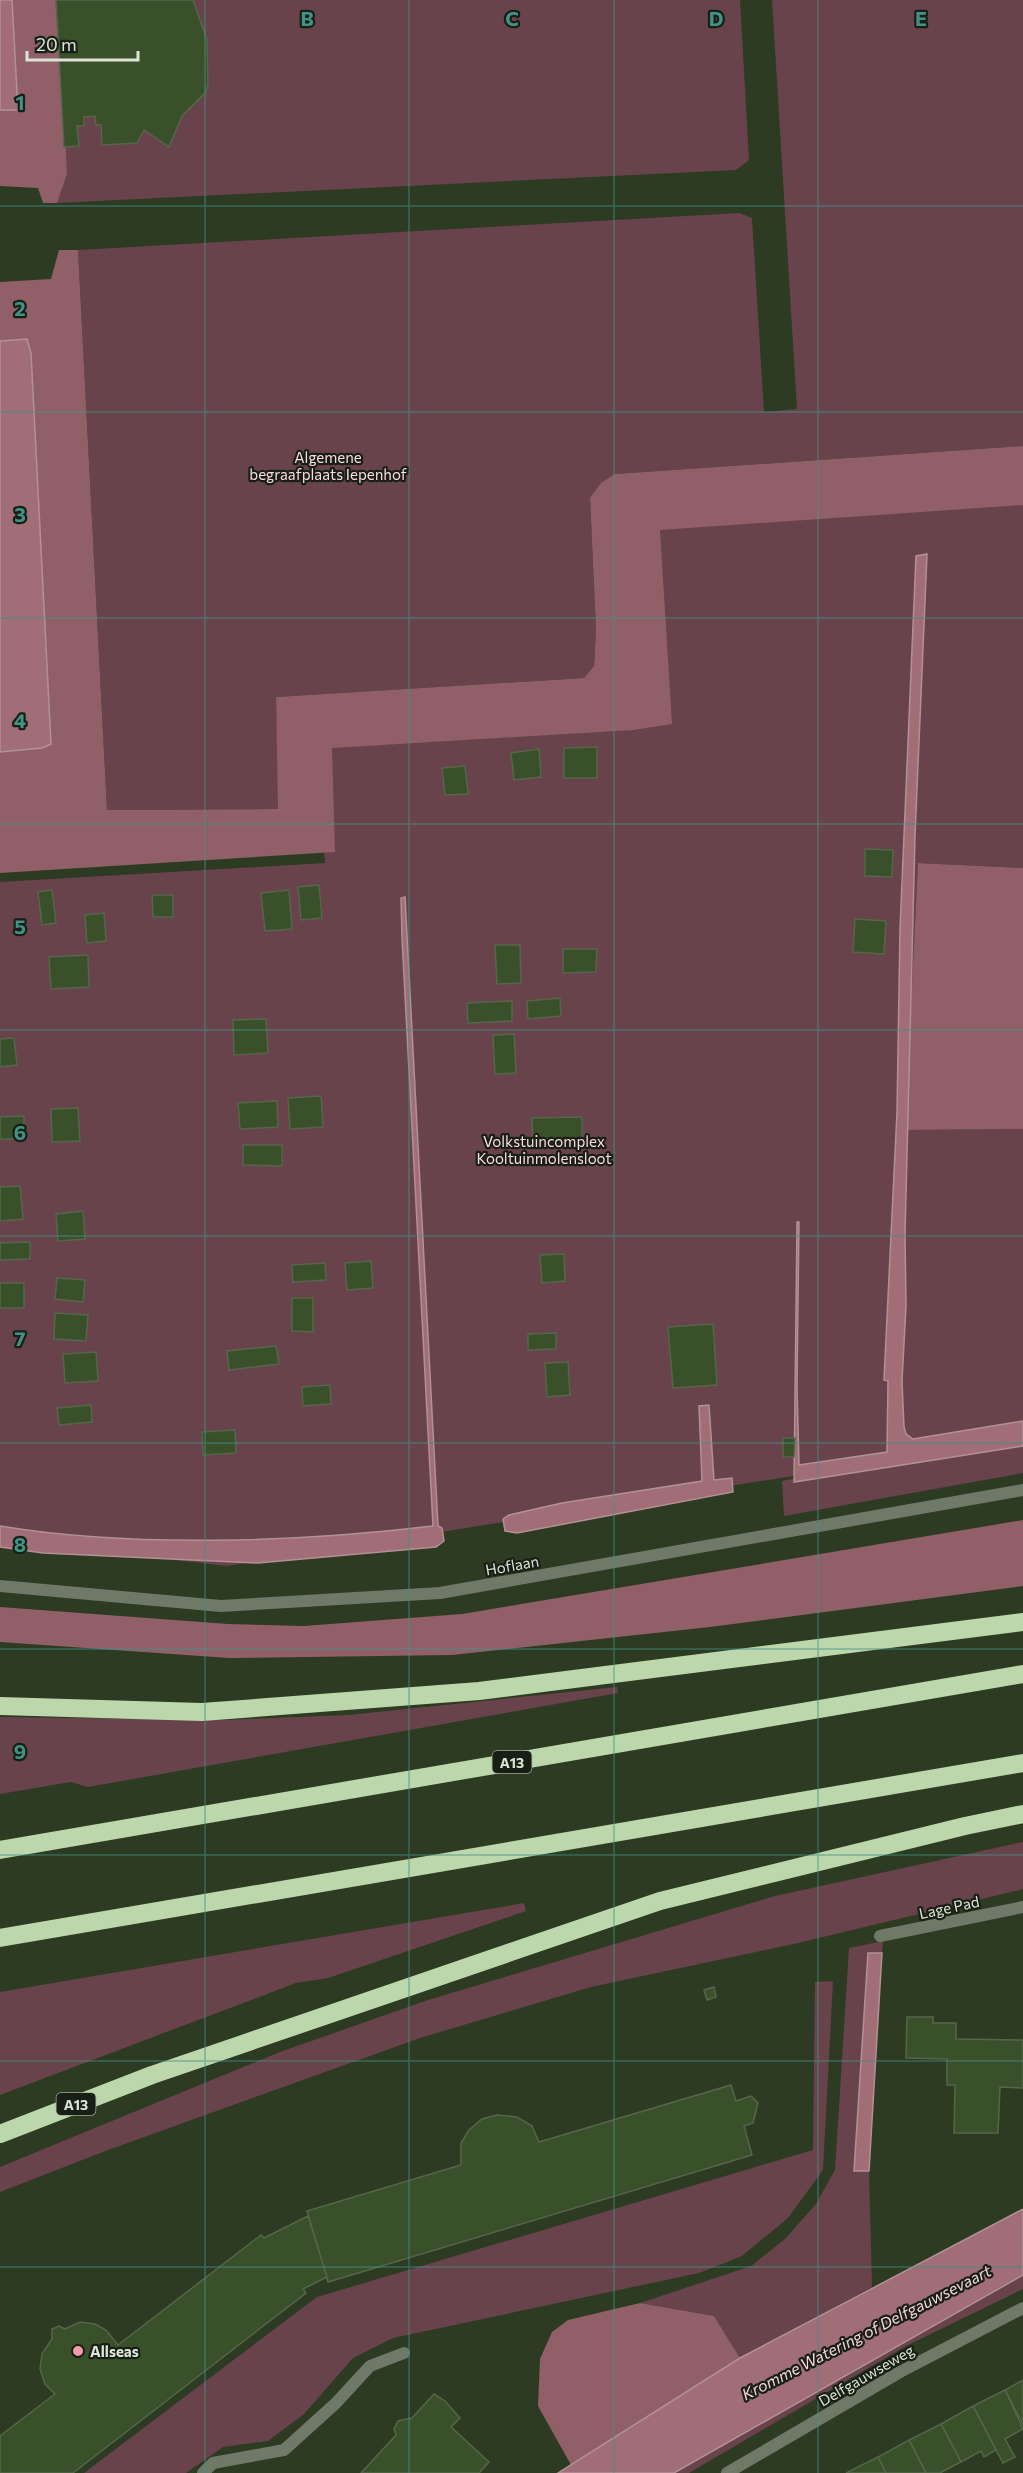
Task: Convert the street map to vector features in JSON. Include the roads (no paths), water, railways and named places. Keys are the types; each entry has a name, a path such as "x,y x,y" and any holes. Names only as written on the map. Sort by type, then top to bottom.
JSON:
{"highway":[{"path":"0,1706 202,1712 480,1690 1023,1622"},
{"name":"A13","path":"0,1850 1023,1674"},
{"path":"0,1938 1023,1763"},
{"name":"A13","path":"0,2134 152,2075 660,1901 965,1826 1023,1814"}],"street":[{"name":"Hoflaan","path":"0,1586 221,1606 440,1593 1023,1490"},
{"name":"Lage Pad","path":"880,1936 1023,1907"},
{"name":"Delfgauwseweg","path":"727,2473 900,2372 1023,2308"},
{"path":"203,2473 213,2463 284,2450 336,2403 370,2366 404,2353"}],"water":[{"path":"0,0 12,0 18,110 0,110"},
{"path":"27,339 31,353 51,744 42,748 0,752 0,341"},
{"path":"927,554 915,836 905,1235 906,1306 902,1381 904,1427 906,1434 913,1439 1023,1421 1023,1446 794,1482 797,1222 799,1222 797,1387 799,1465 887,1452 888,1381 884,1380 897,1112 900,929 916,556"},
{"path":"405,897 438,1526 442,1528 444,1541 436,1547 258,1563 43,1553 0,1547 0,1526 105,1538 216,1540 327,1536 433,1526 402,938 401,898"},
{"path":"709,1405 714,1480 732,1478 733,1492 517,1533 505,1531 503,1519 509,1515 562,1503 702,1481 699,1406"},
{"path":"868,1953 882,1953 869,2171 854,2171"},
{"name":"Kromme Watering of Delfgauwsevaart","path":"1023,2209 1023,2275 674,2473 558,2473 740,2358"}],"place":[{"name":"Allseas","path":"78,2351"}],"park label":[{"name":"Algemene begraafplaats Iepenhof","path":"328,466"},
{"name":"Volkstuincomplex Kooltuinmolensloot","path":"544,1150"}]}
